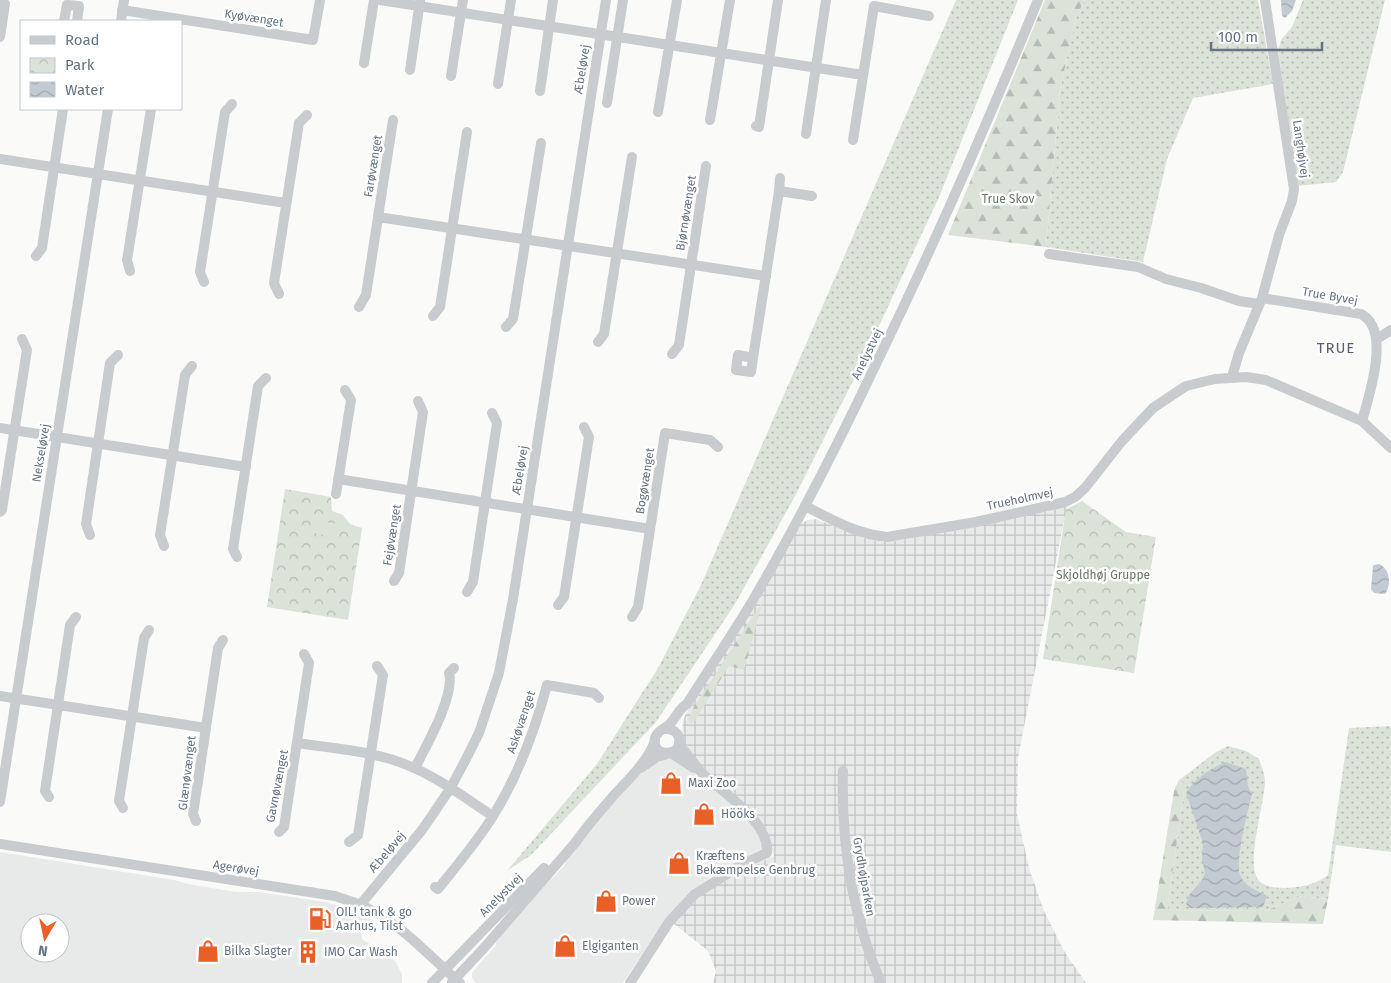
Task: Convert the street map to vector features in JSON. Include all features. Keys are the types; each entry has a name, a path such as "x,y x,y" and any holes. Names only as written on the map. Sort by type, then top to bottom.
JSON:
{"street":[{"name":"Kyøvænget","path":"123,5 313,40 320,0"},
{"path":"364,63 374,0"},
{"path":"380,0 420,3 508,20 863,74"},
{"path":"451,76 463,0"},
{"path":"498,84 511,0"},
{"path":"540,91 553,0"},
{"name":"Æbeløvej","path":"360,904 422,830 450,789 479,733 499,673 509,625 606,0"},
{"path":"607,103 624,0"},
{"path":"658,112 677,0"},
{"path":"710,120 730,0"},
{"path":"756,126 759,126 778,0"},
{"path":"806,134 826,0"},
{"name":"Anelystvej","path":"664,729 683,706 687,704 753,599 805,506 922,269 980,139 1038,0"},
{"name":"Langhøjvej","path":"1260,301 1272,257 1292,201 1294,189 1264,0"},
{"path":"410,70 420,3"},
{"path":"0,4 5,4 1,20 0,37"},
{"path":"64,20 67,5 79,6 77,20"},
{"path":"121,20 123,5"},
{"path":"853,140 874,6 929,16"},
{"path":"204,282 200,272 212,192 225,112 232,104"},
{"path":"36,256 42,248 63,110"},
{"name":"Nekseløvej","path":"0,802 108,110"},
{"path":"130,271 127,260 151,110"},
{"path":"279,294 274,282 286,204 299,123 307,115"},
{"name":"Farøvænget","path":"359,307 366,295 393,120"},
{"path":"433,316 440,307 467,132"},
{"path":"506,327 513,319 541,144"},
{"path":"598,342 604,334 632,157"},
{"path":"0,159 286,204"},
{"name":"Bjørnøvænget","path":"672,354 679,344 706,166"},
{"path":"753,358 780,178"},
{"path":"779,191 812,196"},
{"path":"378,217 567,246"},
{"name":"Bjørnøvænget","path":"567,246 766,276"},
{"path":"1049,254 1138,267 1166,279 1239,301 1260,301 1239,353 1232,377 1266,380 1362,421 1391,448"},
{"name":"True Byvej","path":"1260,301 1361,314 1370,318 1375,324 1380,337"},
{"path":"1362,421 1380,354 1380,337 1391,330"},
{"path":"0,512 2,510 26,350 22,339"},
{"path":"90,535 86,524 110,363 118,355"},
{"path":"164,546 160,535 172,455 185,375 192,366"},
{"name":"Trueholmvej","path":"805,506 850,529 887,537 976,522 1058,504 1075,497 1085,488 1122,441 1152,408 1170,395 1198,382 1232,377"},
{"path":"236,556 233,549 258,386 266,378"},
{"path":"336,494 351,400 345,390"},
{"name":"Fejøvænget","path":"394,581 399,573 423,412 418,401"},
{"path":"467,592 473,582 497,423 492,413"},
{"path":"558,605 564,597 589,437 584,427"},
{"path":"0,428 246,467"},
{"name":"Bogøvænget","path":"632,617 638,608 665,433 710,440 718,447"},
{"name":"Fejøvænget","path":"338,479 527,509"},
{"name":"Bogøvænget","path":"527,509 650,529"},
{"path":"49,797 45,791 70,625 76,617"},
{"path":"123,808 119,801 131,717 144,638 150,630"},
{"name":"Glænøvænget","path":"196,821 193,814 218,648 223,640"},
{"name":"Gavnøvænget","path":"279,832 284,827 298,743 309,663 304,654"},
{"path":"350,842 358,835 371,754 383,674 377,666"},
{"path":"415,768 443,708 451,681 449,673 454,668"},
{"name":"Askøvænget","path":"435,887 438,889 493,816 511,783 529,740 539,713 546,685 594,693 599,698"},
{"name":"Glænøvænget","path":"0,696 206,728"},
{"name":"Anelystvej","path":"679,741 680,725 687,704"},
{"path":"630,983 669,922 695,894 736,868 767,853 767,843 756,822 700,770 679,741 674,730 664,729 656,735 655,741 658,750 669,753 700,770"},
{"name":"Anelystvej","path":"455,982 588,825 638,770 651,751 655,741"},
{"path":"669,753 676,750 679,741"},
{"name":"Gavnøvænget","path":"298,743 371,754 390,759 415,768 450,789"},
{"name":"Anelystvej","path":"638,770 656,758 669,753"},
{"name":"Grydhøjparken","path":"842,771 845,845 856,908 881,983"},
{"path":"450,789 493,816"},
{"name":"Anelystvej","path":"432,983 528,886 570,840 588,825"},
{"name":"Agerøvej","path":"0,844 335,896 360,904 401,930 445,969 455,982"}],"shaded area":[{"path":"1067,505 1018,758 1017,814 1029,868 1044,911 1064,951 1086,983 713,983 716,971 708,951 673,923 698,898 724,878 774,856 765,827 689,755 684,745 683,720 691,703 800,525 807,520 816,519 864,538 883,542 901,540"},
{"path":"672,757 695,771 754,825 763,844 760,853 714,874 691,892 665,919 623,983 476,983 472,978 472,973 496,945 506,928 537,890 565,865 566,857 579,841 638,776 652,764"},
{"path":"0,852 236,892 259,892 325,902 360,912 375,922 369,922 366,925 361,934 362,939 395,961 402,974 402,983 0,983"}],"green space":[{"path":"956,0 1018,0 939,197 859,369 794,498 735,604 656,722 531,855 507,871 597,764 658,668 701,585"},
{"name":"True Skov","path":"1045,0 1084,0 1075,21 1060,90 1046,247 948,235"},
{"path":"1084,0 1258,0 1273,84 1193,98 1167,159 1143,262 1046,247 1060,90 1075,21"},
{"path":"1303,0 1385,0 1343,172 1336,182 1297,186 1278,50 1281,40 1292,27"},
{"path":"285,489 331,497 332,511 343,515 350,524 362,528 348,620 267,607"},
{"name":"Skjoldhøj Gruppe","path":"1082,501 1126,532 1156,537 1134,673 1043,659 1066,509"},
{"path":"318,521 339,524 339,535 336,537 317,534 315,532"},
{"path":"763,601 744,670 729,666 693,723 689,723 688,719 694,707"},
{"path":"1391,726 1391,852 1336,845 1328,899 1301,896 1265,911 1167,910 1184,792 1184,783 1178,781 1216,752 1228,746 1246,751 1259,759 1265,782 1255,845 1254,869 1257,878 1265,885 1273,887 1290,888 1308,885 1328,875 1349,728"},
{"path":"1178,781 1184,783 1184,792 1167,910 1265,911 1301,896 1328,899 1323,924 1153,920 1174,791"}],"water":[{"path":"1281,0 1296,0 1292,11 1285,18 1282,16"},
{"path":"1379,564 1386,570 1389,578 1385,594 1374,593 1371,589 1373,566"},
{"path":"1225,762 1246,769 1248,787 1252,793 1239,858 1240,875 1248,885 1267,896 1263,907 1190,908 1186,904 1189,895 1202,880 1205,873 1202,860 1203,843 1186,793 1203,775"}],"place":[{"name":"Maxi Zoo","path":"671,783"},
{"name":"Hööks","path":"704,814"},
{"name":"Kræftens Bekæmpelse Genbrug","path":"679,863"},
{"name":"Power","path":"606,901"},
{"name":"OIL! tank & go Aarhus, Tilst","path":"320,919"},
{"name":"Elgiganten","path":"565,946"},
{"name":"Bilka Slagter","path":"208,951"},
{"name":"IMO Car Wash","path":"308,952"}],"district":[{"name":"TRUE","path":"1336,348"}]}
